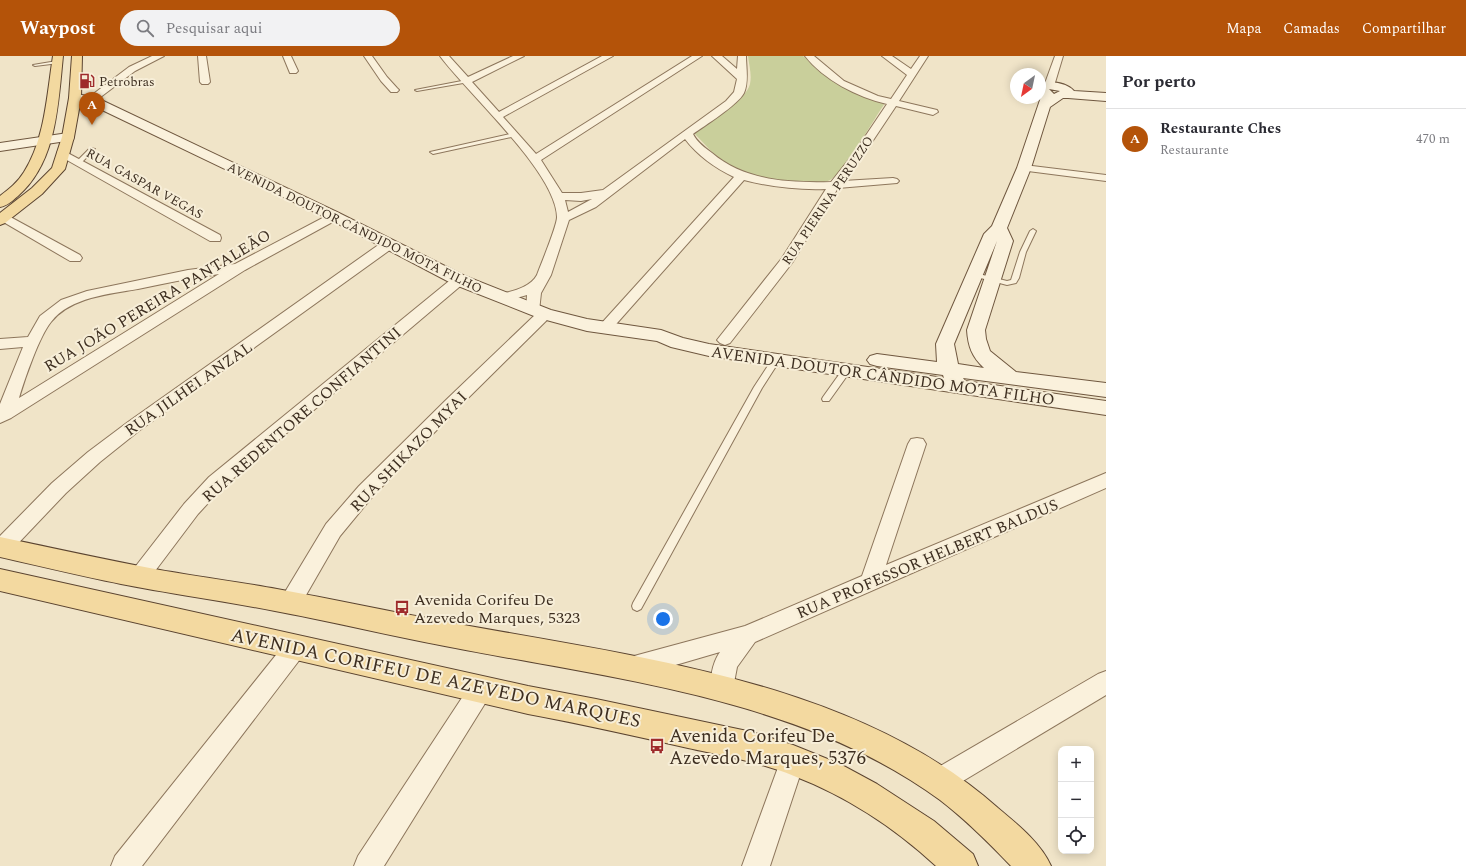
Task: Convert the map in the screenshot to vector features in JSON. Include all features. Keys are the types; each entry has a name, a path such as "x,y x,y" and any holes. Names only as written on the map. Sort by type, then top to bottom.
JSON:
{"main road":[{"path":"2,219 37,191 58,169 62,152 68,137 74,102 77,56"},
{"path":"0,203 17,190 34,169 44,140 58,59"},
{"path":"923,366 945,346 992,234 999,228 1057,91 1103,97"},
{"path":"51,102 74,102"},
{"name":"AVENIDA DOUTOR CÂNDIDO MOTA FILHO","path":"74,102 98,103 334,216 459,280 539,312 587,325 661,336 684,336 725,340 923,366 954,378 1010,377 1036,389 1106,408"},
{"path":"0,147 68,137"},
{"path":"999,228 1004,235 1005,241 976,330 977,348 985,358 1010,377"},
{"path":"960,312 980,319"},
{"name":"AVENIDA DOUTOR CÂNDIDO MOTA FILHO","path":"661,336 678,343 709,350 846,371 954,378 1036,389 1106,390"},
{"path":"945,346 977,348"},
{"path":"945,346 947,362 954,378"},
{"path":"1,547 139,577 290,602 538,652 628,667 721,688 787,707 836,726 888,752 939,781 974,808 1034,866"},
{"name":"AVENIDA CORIFEU DE AZEVEDO MARQUES","path":"0,580 481,689 752,747 793,760 830,775 866,795 923,832 961,866"}],"street":[{"path":"98,103 130,70 142,63 160,56"},
{"path":"202,56 206,82"},
{"path":"287,56 293,71"},
{"path":"368,56 384,79 394,90"},
{"path":"444,56 535,159 558,196 563,218 540,283 532,299 539,312"},
{"path":"467,81 520,56"},
{"path":"498,116 609,56"},
{"path":"535,159 698,56"},
{"path":"809,56 841,83 892,103 933,112"},
{"path":"886,56 912,74"},
{"name":"RUA PIERINA PERUZZO","path":"725,340 787,260 835,184 858,155 924,56"},
{"path":"1057,91 1059,56"},
{"path":"563,218 586,209 595,203 607,192 729,103 739,93 742,78 742,60 721,59"},
{"path":"721,59 742,78"},
{"path":"688,134 708,158 727,170 741,176 792,184 835,184 893,181"},
{"name":"RUA GASPAR VEGAS","path":"62,152 215,238"},
{"path":"1024,168 1106,178"},
{"path":"605,328 741,176"},
{"path":"558,196 595,196 607,192"},
{"name":"RUA JOÃO PEREIRA PANTALEÃO","path":"2,415 240,267 334,216"},
{"path":"2,219 75,258"},
{"name":"RUA JILHEI ANZAL","path":"1,547 59,488 100,452 134,426 389,244"},
{"path":"2,415 33,341 45,319 66,303 75,299 173,277 240,267"},
{"name":"RUA REDENTORE CONFIANTINI","path":"139,577 191,509 216,482 459,280"},
{"path":"503,298 515,295 540,283"},
{"name":"RUA SHIKAZO MYAI","path":"290,602 333,530 346,514 539,312"},
{"path":"0,344 33,341"},
{"path":"871,581 917,444"},
{"name":"RUA PROFESSOR HELBERT BALDUS","path":"628,667 747,635 1106,480"},
{"path":"721,688 726,664 747,635"},
{"path":"125,866 296,647"},
{"path":"939,781 1106,682"},
{"path":"368,866 481,689"},
{"path":"756,866 793,760"}],"lane":[{"path":"35,65 58,59"},
{"path":"417,90 467,81"},
{"path":"432,152 514,135"},
{"path":"79,162 92,149"},
{"path":"975,275 1007,283 1014,282 1023,252 1033,231"},
{"path":"637,606 758,388 776,360"},
{"path":"826,399 846,371"}],"green space":[{"path":"748,56 803,56 839,84 875,101 885,103 851,156 836,175 830,180 811,183 797,183 767,179 742,172 728,166 723,162 694,133 726,111 747,91 751,77"}],"place":[{"name":"Petrobras","path":"87,81"},
{"name":"Restaurante Ches","path":"92,125"},
{"name":"Avenida Corifeu De Azevedo Marques, 5323","path":"402,608"},
{"name":"Avenida Corifeu De Azevedo Marques, 5376","path":"657,746"}]}
